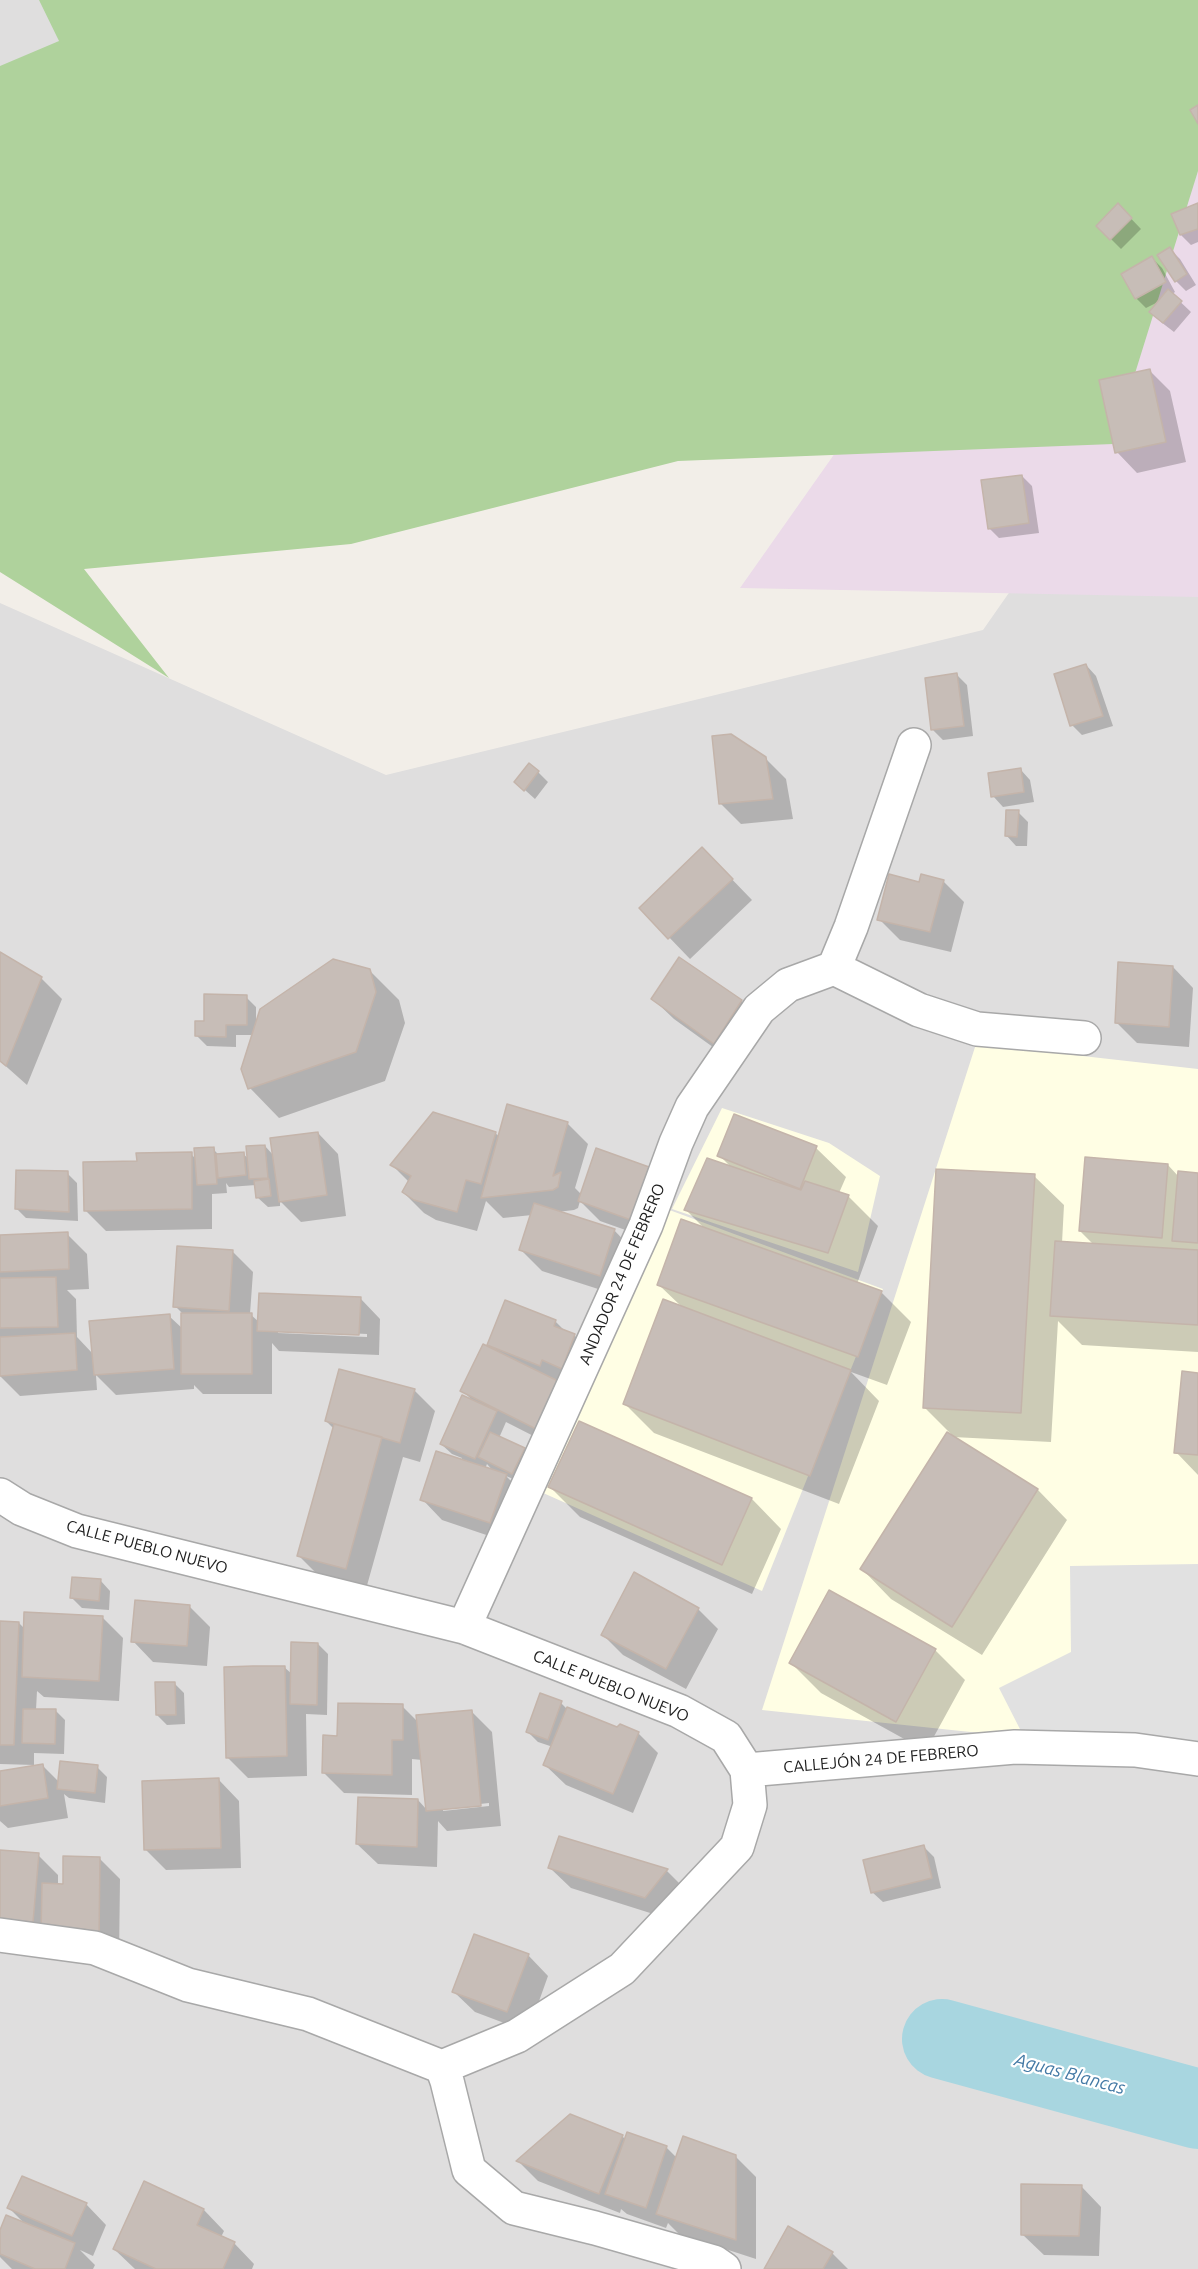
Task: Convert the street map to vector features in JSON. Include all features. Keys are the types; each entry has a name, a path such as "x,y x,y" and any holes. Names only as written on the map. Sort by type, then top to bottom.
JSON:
{"street":[{"path":"914,745 851,927 834,968 919,1010 977,1029 1084,1038"},
{"name":"ANDADOR 24 DE FEBRERO","path":"464,1627 646,1226 676,1143 692,1107 759,1009 788,985 834,968"},
{"name":"CALLE PUEBLO NUEVO","path":"0,1495 22,1509 77,1531 464,1627 679,1711 726,1737 747,1770 750,1805 737,1847 622,1969 517,2036 445,2074"},
{"name":"CALLEJÓN 24 DE FEBRERO","path":"747,1770 1015,1747 1135,1750 1198,1759"},
{"path":"0,1935 95,1948 188,1984 308,2014 445,2074 469,2170 514,2208 595,2228 714,2262 724,2269"}],"shaded area":[{"path":"0,0 51,0 59,41 0,157"},
{"path":"1154,0 1198,0 1198,597 740,588"},
{"path":"1198,322 1198,2269 0,2269 0,603 386,775 983,630"},
{"path":"976,1044 1198,1069 1198,1756 762,1710"},
{"path":"722,1108 829,1143 880,1176 858,1272 672,1209"},
{"path":"664,1208 883,1289 762,1591 541,1492"},
{"path":"1198,1564 1198,1744 1022,1733 999,1688 1071,1652 1070,1566"}],"green space":[{"path":"39,0 1198,0 1198,171 1113,444 678,461 351,544 84,569 169,678 0,572 0,66 59,41"}],"building":[{"path":"1198,105 1198,124 1190,110"},
{"path":"1118,203 1132,218 1110,240 1096,226"},
{"path":"1198,203 1198,229 1180,235 1171,214"},
{"path":"1170,247 1187,274 1175,282 1157,255"},
{"path":"1152,256 1166,282 1135,299 1121,274"},
{"path":"1168,289 1182,301 1163,323 1149,312"},
{"path":"1150,369 1166,442 1115,453 1099,380"},
{"path":"1022,475 1029,523 988,529 981,480"},
{"path":"1086,664 1103,716 1070,726 1054,674"},
{"path":"957,673 964,726 931,730 925,678"},
{"path":"731,734 766,757 773,799 719,804 712,736"},
{"path":"529,763 539,771 524,791 514,782"},
{"path":"1021,768 1024,792 991,797 988,773"},
{"path":"1006,810 1019,810 1017,837 1005,836"},
{"path":"702,847 733,879 668,939 639,908"},
{"path":"889,874 919,882 921,874 944,880 930,932 877,920"},
{"path":"0,952 42,977 6,1066 0,1061"},
{"path":"679,957 742,1000 714,1044 651,999"},
{"path":"333,959 370,969 376,992 356,1052 248,1089 241,1069 260,1009"},
{"path":"1118,962 1173,966 1169,1027 1115,1023"},
{"path":"204,994 247,995 247,1025 226,1025 226,1037 195,1036 195,1021 204,1021"},
{"path":"507,1104 568,1122 553,1176 561,1172 558,1187 553,1190 481,1198"},
{"path":"433,1112 496,1132 481,1184 466,1180 457,1212 414,1200 402,1192 411,1176 390,1165"},
{"path":"734,1114 817,1146 800,1189 717,1156"},
{"path":"318,1132 327,1195 279,1202 270,1138"},
{"path":"265,1145 268,1178 249,1179 246,1146"},
{"path":"214,1147 217,1184 197,1185 194,1148"},
{"path":"596,1148 649,1167 631,1220 578,1201"},
{"path":"192,1152 192,1209 84,1211 83,1162 137,1161 136,1153"},
{"path":"244,1152 246,1175 218,1178 216,1154"},
{"path":"1085,1157 1168,1164 1162,1238 1079,1231"},
{"path":"707,1158 801,1190 805,1181 849,1195 828,1253 684,1210"},
{"path":"936,1169 1035,1174 1021,1413 923,1408"},
{"path":"16,1170 68,1171 69,1212 15,1209"},
{"path":"1178,1171 1198,1173 1198,1243 1172,1241"},
{"path":"269,1179 271,1196 256,1198 254,1181"},
{"path":"534,1203 615,1229 600,1276 519,1250"},
{"path":"681,1219 882,1291 858,1357 657,1285"},
{"path":"68,1232 69,1269 0,1272 0,1235"},
{"path":"1055,1241 1198,1250 1198,1325 1050,1316"},
{"path":"177,1246 233,1250 229,1311 173,1307"},
{"path":"56,1277 58,1327 0,1328 0,1278"},
{"path":"259,1293 361,1297 359,1335 257,1331"},
{"path":"663,1299 851,1370 810,1476 623,1404"},
{"path":"505,1300 556,1320 554,1326 575,1334 562,1369 542,1360 540,1366 487,1345"},
{"path":"181,1313 252,1313 252,1374 181,1374"},
{"path":"170,1314 174,1369 94,1375 89,1321"},
{"path":"75,1333 77,1370 0,1376 0,1337"},
{"path":"483,1344 560,1382 536,1429 460,1391"},
{"path":"339,1369 415,1389 400,1443 325,1421"},
{"path":"1182,1371 1198,1373 1198,1455 1174,1453"},
{"path":"462,1395 497,1411 475,1459 440,1444"},
{"path":"579,1421 752,1498 722,1565 548,1487"},
{"path":"334,1424 382,1437 346,1569 297,1556"},
{"path":"490,1432 525,1448 512,1474 478,1457"},
{"path":"947,1432 1038,1489 952,1627 860,1569"},
{"path":"436,1451 507,1474 490,1523 420,1500"},
{"path":"634,1572 699,1608 666,1669 601,1635"},
{"path":"72,1577 101,1579 99,1601 70,1598"},
{"path":"829,1590 936,1649 896,1722 789,1663"},
{"path":"135,1600 190,1605 187,1646 131,1642"},
{"path":"24,1612 103,1616 99,1681 22,1677"},
{"path":"0,1621 19,1622 14,1745 0,1745"},
{"path":"291,1642 318,1643 317,1705 290,1704"},
{"path":"285,1666 287,1756 226,1758 224,1667"},
{"path":"155,1682 175,1682 176,1715 156,1715"},
{"path":"540,1693 562,1701 548,1740 526,1732"},
{"path":"338,1703 403,1704 403,1740 392,1740 392,1775 322,1773 323,1735 337,1736"},
{"path":"567,1707 617,1727 620,1724 639,1732 613,1794 543,1765"},
{"path":"23,1709 56,1709 55,1744 22,1743"},
{"path":"472,1710 481,1806 426,1811 416,1715"},
{"path":"60,1761 98,1765 95,1793 57,1789"},
{"path":"43,1764 48,1798 0,1806 0,1771"},
{"path":"219,1778 221,1848 144,1850 142,1781"},
{"path":"358,1797 418,1799 417,1847 356,1844"},
{"path":"559,1836 668,1869 645,1898 548,1868"},
{"path":"924,1845 932,1878 871,1893 863,1860"},
{"path":"0,1850 39,1853 33,1922 0,1920"},
{"path":"63,1856 100,1857 99,1938 41,1937 42,1883 63,1884"},
{"path":"474,1934 529,1954 507,2012 452,1992"},
{"path":"570,2114 623,2135 599,2194 516,2161"},
{"path":"627,2132 667,2146 646,2208 605,2194"},
{"path":"683,2136 736,2155 736,2240 656,2214"},
{"path":"22,2176 87,2203 72,2236 7,2208"},
{"path":"144,2181 204,2209 197,2225 235,2242 223,2269 156,2269 113,2249"},
{"path":"1021,2184 1082,2185 1079,2236 1021,2235"},
{"path":"6,2215 75,2243 65,2269 35,2269 0,2254 0,2230"},
{"path":"788,2226 833,2252 823,2269 764,2269"}],"waterway":[{"name":"Aguas Blancas","path":"942,2039 1198,2109"}]}
